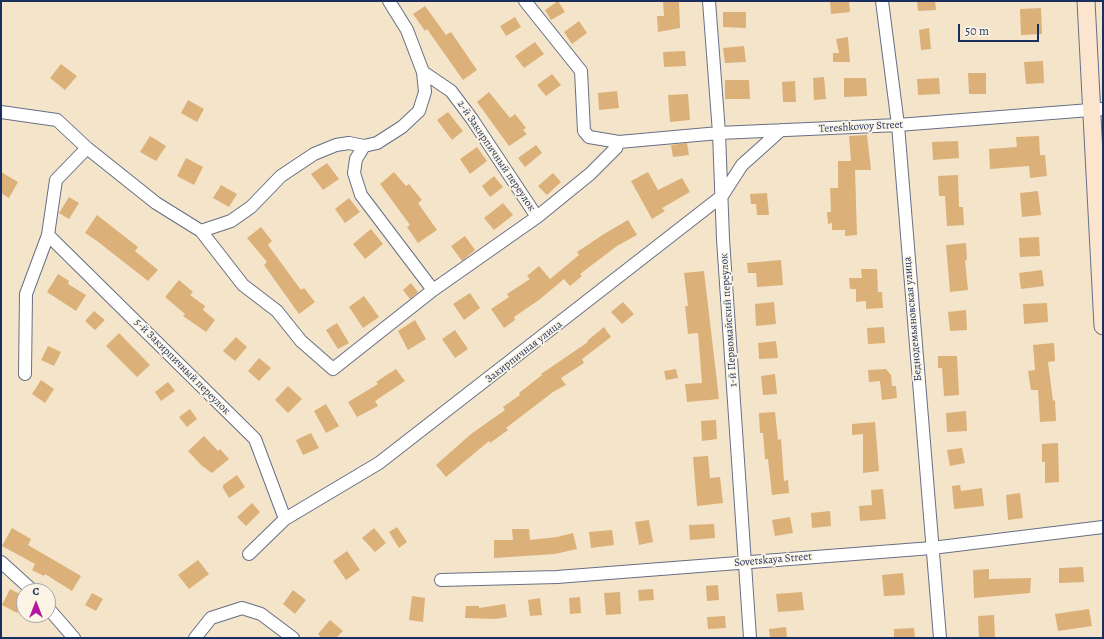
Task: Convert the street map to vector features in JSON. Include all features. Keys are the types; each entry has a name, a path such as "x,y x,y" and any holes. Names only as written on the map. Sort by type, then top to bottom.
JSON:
{"main road":[{"path":"1086,1 1098,109 1103,319"}],"street":[{"path":"201,231 231,221 251,207 281,176 314,154 336,145 349,143 364,146 377,143 402,127 420,111 425,92 423,72 407,30 389,1"},
{"name":"Tereshkovoy Street","path":"525,1 581,71 584,131 589,137 619,142 781,130 898,125 1098,109"},
{"name":"1-й Первомайский переулок","path":"709,1 719,134 724,246 750,638"},
{"name":"Беднодемьяновская улица","path":"882,1 898,125 940,638"},
{"name":"2-й Закирпичный переулок","path":"423,72 451,90 537,217 590,174 616,148 619,142"},
{"path":"1,112 57,120 87,148 156,203 201,231 243,285 277,311 301,341 333,369 433,290 537,217"},
{"name":"Закирпичная улица","path":"249,554 285,519 379,464 722,196 742,165 781,130"},
{"path":"364,146 356,159 354,173 361,194 433,290"},
{"path":"25,374 26,294 48,235 56,180 87,148"},
{"name":"5-й Закирпичный переулок","path":"48,235 255,439 285,519"},
{"name":"Sovetskaya Street","path":"441,580 557,577 932,548 1103,527"},
{"path":"1,562 24,583"},
{"path":"195,638 211,618 242,608 261,614 293,638"},
{"path":"56,617 74,638"}],"building":[{"path":"558,1 565,12 551,20 545,10"},
{"path":"663,1 679,1 680,28 658,32 657,16 664,16"},
{"path":"830,1 849,1 850,12 831,14"},
{"path":"917,1 935,1 936,10 918,11"},
{"path":"425,6 446,35 451,32 477,70 463,80 427,29 425,31 413,14"},
{"path":"1041,8 1042,34 1021,35 1020,9"},
{"path":"723,12 746,12 746,28 723,27"},
{"path":"515,17 521,27 506,36 500,26"},
{"path":"579,21 587,33 572,44 564,32"},
{"path":"929,28 931,49 921,50 919,30"},
{"path":"848,37 850,62 833,62 833,53 839,53 836,39"},
{"path":"535,42 544,54 524,68 515,56"},
{"path":"744,46 746,62 725,63 723,48"},
{"path":"685,51 686,66 664,67 663,52"},
{"path":"1043,61 1044,83 1026,84 1024,62"},
{"path":"61,64 77,76 65,90 50,78"},
{"path":"968,73 986,73 986,94 969,94"},
{"path":"552,74 561,85 546,96 537,85"},
{"path":"824,77 826,99 814,100 813,78"},
{"path":"844,78 866,78 867,96 844,97"},
{"path":"939,78 940,94 918,95 917,79"},
{"path":"725,80 749,80 750,99 725,99"},
{"path":"795,81 796,102 783,102 782,82"},
{"path":"617,91 619,108 599,110 598,93"},
{"path":"489,92 510,118 515,114 526,128 523,130 527,134 509,146 477,102"},
{"path":"688,94 690,120 670,122 668,95"},
{"path":"188,100 204,109 197,122 181,113"},
{"path":"448,112 463,131 452,140 437,120"},
{"path":"867,135 871,170 855,170 857,235 845,236 845,230 832,230 832,223 828,224 827,212 831,212 830,188 838,188 838,161 851,161 849,136"},
{"path":"150,136 166,146 156,161 140,152"},
{"path":"1039,136 1040,155 1045,155 1047,176 1030,178 1029,166 990,169 989,149 1017,147 1016,137"},
{"path":"958,141 959,158 933,160 932,142"},
{"path":"687,143 689,155 673,157 671,145"},
{"path":"536,145 542,153 525,167 518,158"},
{"path":"477,147 487,161 470,174 460,159"},
{"path":"186,158 203,167 194,185 177,176"},
{"path":"327,163 339,179 323,190 311,174"},
{"path":"1,172 18,182 9,198 1,193"},
{"path":"394,172 406,186 409,184 422,200 418,203 437,230 418,243 407,227 410,225 380,184"},
{"path":"648,172 658,190 682,178 690,192 662,208 665,211 652,219 631,181"},
{"path":"553,173 561,182 547,195 538,186"},
{"path":"958,175 959,207 963,207 964,225 947,226 945,196 939,196 938,176"},
{"path":"494,176 503,187 490,197 482,186"},
{"path":"221,185 237,194 229,207 213,198"},
{"path":"1038,191 1041,215 1022,217 1020,193"},
{"path":"767,193 769,215 757,215 756,204 751,204 750,194"},
{"path":"69,197 79,203 69,219 59,213"},
{"path":"349,198 360,212 345,223 335,209"},
{"path":"503,203 513,215 494,230 484,218"},
{"path":"97,215 138,247 135,251 158,270 148,281 85,233"},
{"path":"628,220 637,235 617,246 580,274 582,276 570,286 564,279 539,300 514,317 515,320 504,328 491,309 509,297 507,294 530,279 527,276 539,266 550,279 579,255 577,252"},
{"path":"261,227 272,241 268,245 301,290 304,288 315,302 299,314 264,265 267,262 247,238"},
{"path":"371,229 383,244 365,259 353,244"},
{"path":"465,236 475,250 462,261 451,246"},
{"path":"1039,237 1040,256 1020,257 1019,238"},
{"path":"966,243 967,260 965,260 968,290 950,292 946,245"},
{"path":"781,260 783,285 757,287 756,273 748,273 747,263"},
{"path":"861,269 877,269 878,292 882,292 883,308 866,309 866,301 856,302 856,289 850,289 849,278 862,278"},
{"path":"1042,270 1044,286 1021,289 1019,273"},
{"path":"704,271 719,399 687,402 685,384 702,383 698,333 688,334 685,306 688,306 684,273"},
{"path":"58,274 69,281 68,284 86,295 76,311 47,292"},
{"path":"179,280 193,292 190,295 205,306 203,310 215,320 206,332 183,316 185,314 165,297"},
{"path":"411,283 418,292 410,299 403,290"},
{"path":"470,293 480,308 464,320 453,304"},
{"path":"364,296 379,317 363,328 349,307"},
{"path":"623,302 634,314 622,324 611,312"},
{"path":"774,302 776,324 756,326 755,304"},
{"path":"1047,303 1048,322 1024,324 1023,304"},
{"path":"966,310 967,330 950,331 948,312"},
{"path":"94,311 105,320 95,330 85,321"},
{"path":"415,320 426,339 408,350 398,331"},
{"path":"337,323 349,343 338,349 326,330"},
{"path":"604,327 611,337 582,359 584,363 561,378 566,385 553,392 506,428 508,430 490,443 489,441 446,477 436,465 471,434 505,410 503,407 520,395 519,393 542,375 541,374 588,342 587,341"},
{"path":"884,327 885,343 868,344 867,328"},
{"path":"455,330 468,349 455,358 442,339"},
{"path":"119,333 150,365 137,377 106,346"},
{"path":"236,337 247,347 235,361 223,351"},
{"path":"776,341 778,358 759,359 758,343"},
{"path":"1054,343 1055,361 1048,362 1053,401 1055,400 1056,421 1040,422 1038,390 1031,390 1028,371 1035,370 1033,345"},
{"path":"48,346 61,352 54,366 41,360"},
{"path":"938,356 957,356 959,395 944,396 942,368 938,368"},
{"path":"259,358 271,368 259,381 248,371"},
{"path":"396,369 405,381 375,401 378,406 357,417 348,402 378,384 376,382"},
{"path":"676,369 678,378 666,380 664,371"},
{"path":"886,369 891,375 892,386 896,386 897,398 882,400 880,381 869,382 868,370"},
{"path":"775,374 777,394 763,395 761,376"},
{"path":"41,380 54,389 45,403 32,394"},
{"path":"168,382 175,391 161,401 155,392"},
{"path":"288,386 302,399 288,413 275,400"},
{"path":"326,404 339,426 326,433 314,411"},
{"path":"190,409 197,419 187,427 179,417"},
{"path":"966,411 967,431 947,432 946,413"},
{"path":"775,412 778,440 781,439 784,481 788,480 789,493 772,495 768,459 765,459 763,433 760,433 759,413"},
{"path":"716,420 717,439 702,441 701,421"},
{"path":"875,422 879,471 863,473 863,434 852,435 852,424"},
{"path":"311,433 319,448 303,455 296,440"},
{"path":"204,436 218,451 220,449 229,459 212,473 201,465 188,451"},
{"path":"1058,443 1059,482 1045,483 1045,462 1042,462 1042,444"},
{"path":"962,448 965,463 950,466 947,450"},
{"path":"708,456 710,478 720,477 723,503 697,506 693,457"},
{"path":"237,475 245,487 229,498 223,488 223,485"},
{"path":"960,485 961,491 982,488 984,506 954,509 952,486"},
{"path":"883,489 886,519 860,521 859,506 872,505 871,490"},
{"path":"1020,493 1023,518 1008,520 1006,495"},
{"path":"252,503 260,512 246,526 237,517"},
{"path":"830,511 831,526 812,528 811,513"},
{"path":"790,517 793,533 775,536 772,520"},
{"path":"649,520 653,542 639,545 635,522"},
{"path":"714,524 715,538 690,540 689,525"},
{"path":"397,527 407,542 399,548 389,532"},
{"path":"12,528 31,539 28,545 81,576 72,591 45,574 44,576 32,570 35,564 2,546"},
{"path":"374,528 386,543 375,552 362,538"},
{"path":"512,529 529,529 530,540 557,537 573,533 577,549 555,554 494,558 494,540 513,540"},
{"path":"612,530 614,545 591,548 589,532"},
{"path":"347,551 360,570 346,580 333,561"},
{"path":"198,560 209,574 189,589 178,575"},
{"path":"1083,567 1084,582 1059,583 1059,568"},
{"path":"989,569 989,579 1031,578 1030,593 974,598 973,570"},
{"path":"903,573 905,595 884,596 882,575"},
{"path":"718,585 719,600 707,601 706,586"},
{"path":"10,589 16,592 16,612 2,605"},
{"path":"653,589 654,600 639,601 638,590"},
{"path":"293,590 306,600 295,614 283,604"},
{"path":"620,592 621,614 606,615 604,593"},
{"path":"802,592 804,610 778,612 776,594"},
{"path":"92,593 103,599 96,611 85,605"},
{"path":"412,596 425,598 423,622 409,620"},
{"path":"580,597 581,613 570,614 569,598"},
{"path":"540,598 542,615 530,616 528,600"},
{"path":"505,604 507,617 495,619 465,618 466,606 479,606 479,608"},
{"path":"1089,609 1092,626 1058,631 1055,614"},
{"path":"994,615 995,637 979,638 978,616"},
{"path":"725,616 726,628 708,629 707,617"},
{"path":"330,620 343,631 336,638 322,638 318,634"},
{"path":"786,627 787,638 770,638 769,629"},
{"path":"914,628 915,638 894,638 894,629"}]}
